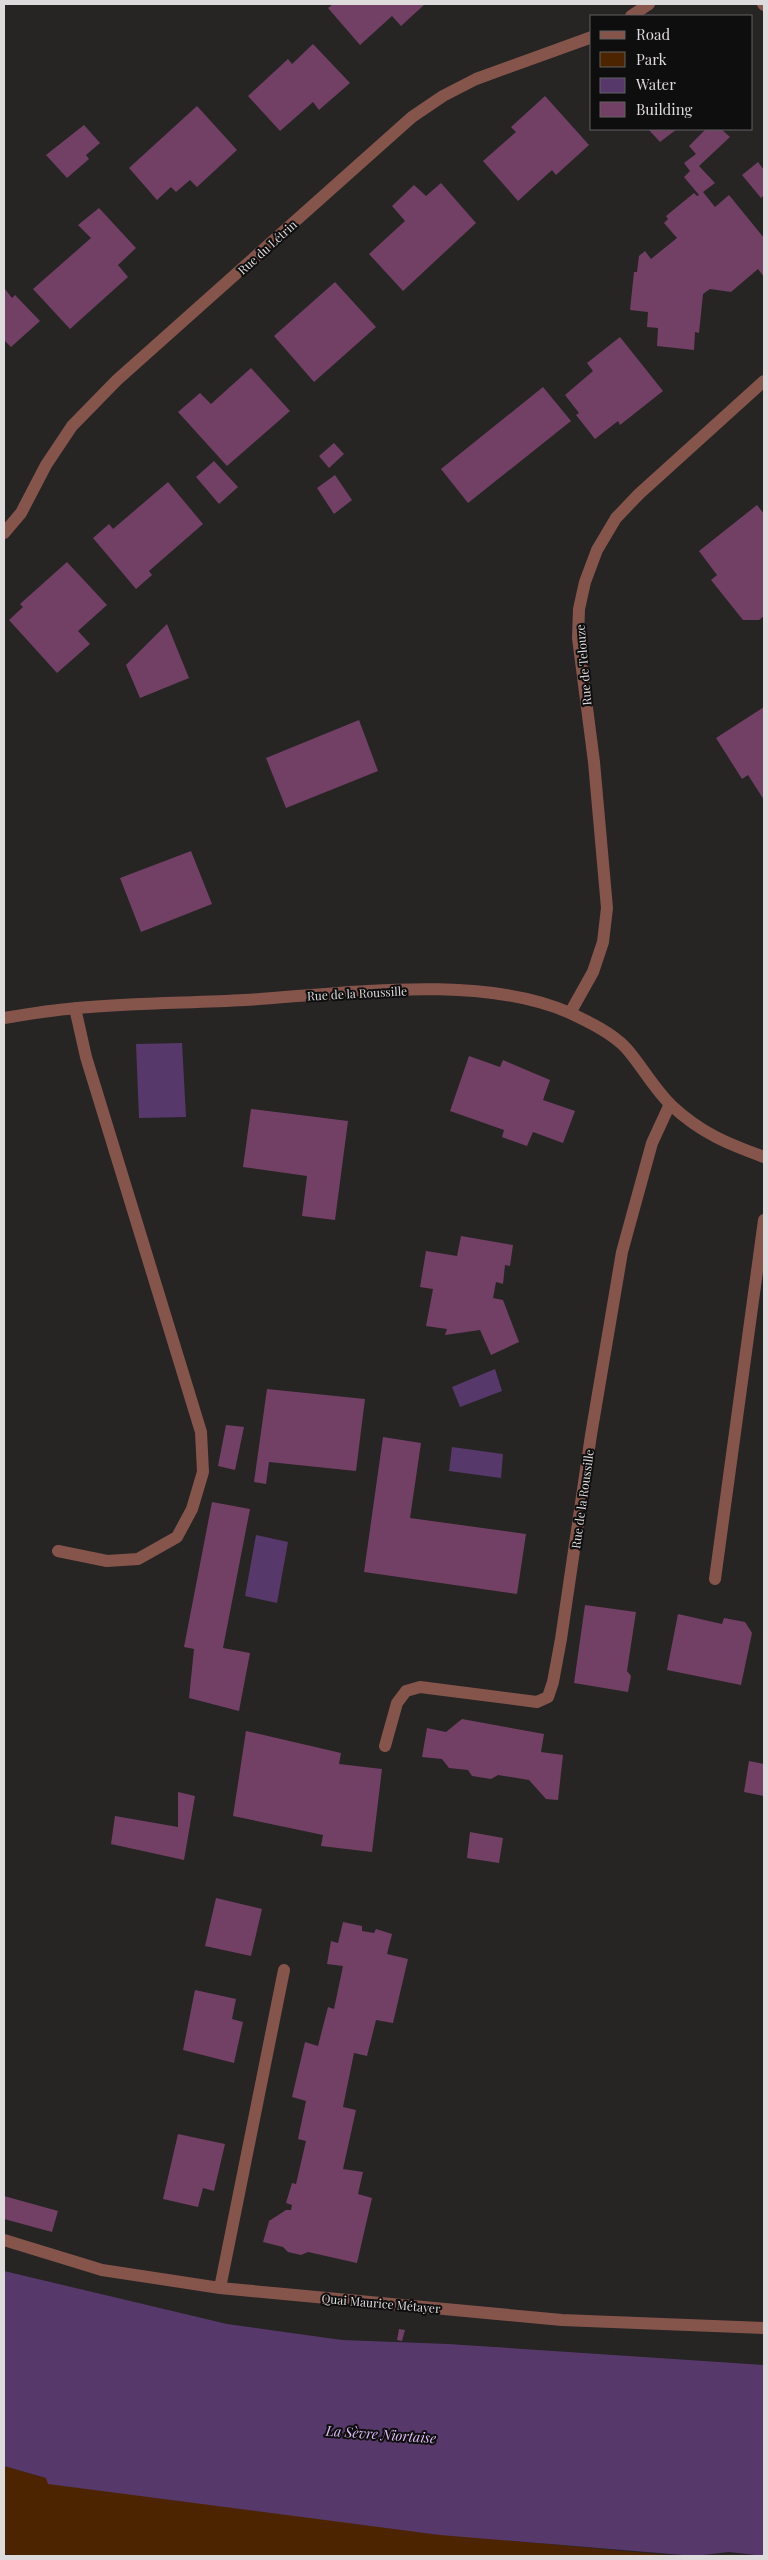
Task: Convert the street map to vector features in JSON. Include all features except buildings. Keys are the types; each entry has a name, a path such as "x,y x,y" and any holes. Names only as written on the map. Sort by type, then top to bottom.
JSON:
{"street":[{"path":"632,15 649,4"},
{"name":"Rue du Létrin","path":"4,533 20,513 46,465 72,426 117,380 412,118 443,96 476,79 590,39"},
{"name":"Rue de Telouze","path":"570,1013 593,972 602,942 607,908 594,762 578,638 579,609 585,582 597,550 616,518 639,494 764,381"},
{"name":"Rue de la Roussille","path":"4,1018 75,1008 395,990 490,992 532,999 570,1013 598,1028 624,1046 670,1104 695,1126 724,1143 764,1157"},
{"path":"58,1551 108,1561 138,1559 177,1537 192,1510 203,1472 201,1432 86,1057 75,1008"},
{"name":"Rue de la Roussille","path":"385,1746 397,1703 406,1691 420,1687 537,1702 548,1697 553,1682 561,1639 591,1435 622,1252 652,1143 670,1104"},
{"path":"715,1579 764,1220"},
{"path":"220,2288 284,1970"},
{"name":"Quai Maurice Métayer","path":"4,2240 102,2270 220,2288 562,2320 764,2328"}],"green space":[{"path":"4,2466 46,2478 442,2534 677,2556 18,2556 6,2554 4,2556"}],"water":[{"path":"182,1043 186,1117 139,1118 136,1044"},
{"path":"495,1369 502,1391 460,1407 452,1387"},
{"path":"452,1447 503,1454 501,1478 449,1471"},
{"path":"256,1535 288,1542 277,1603 245,1596"},
{"name":"La Sèvre Niortaise","path":"4,2271 227,2324 342,2340 448,2344 764,2365 764,2556 729,2552 695,2556 440,2535 48,2484 46,2478 4,2466"}]}
